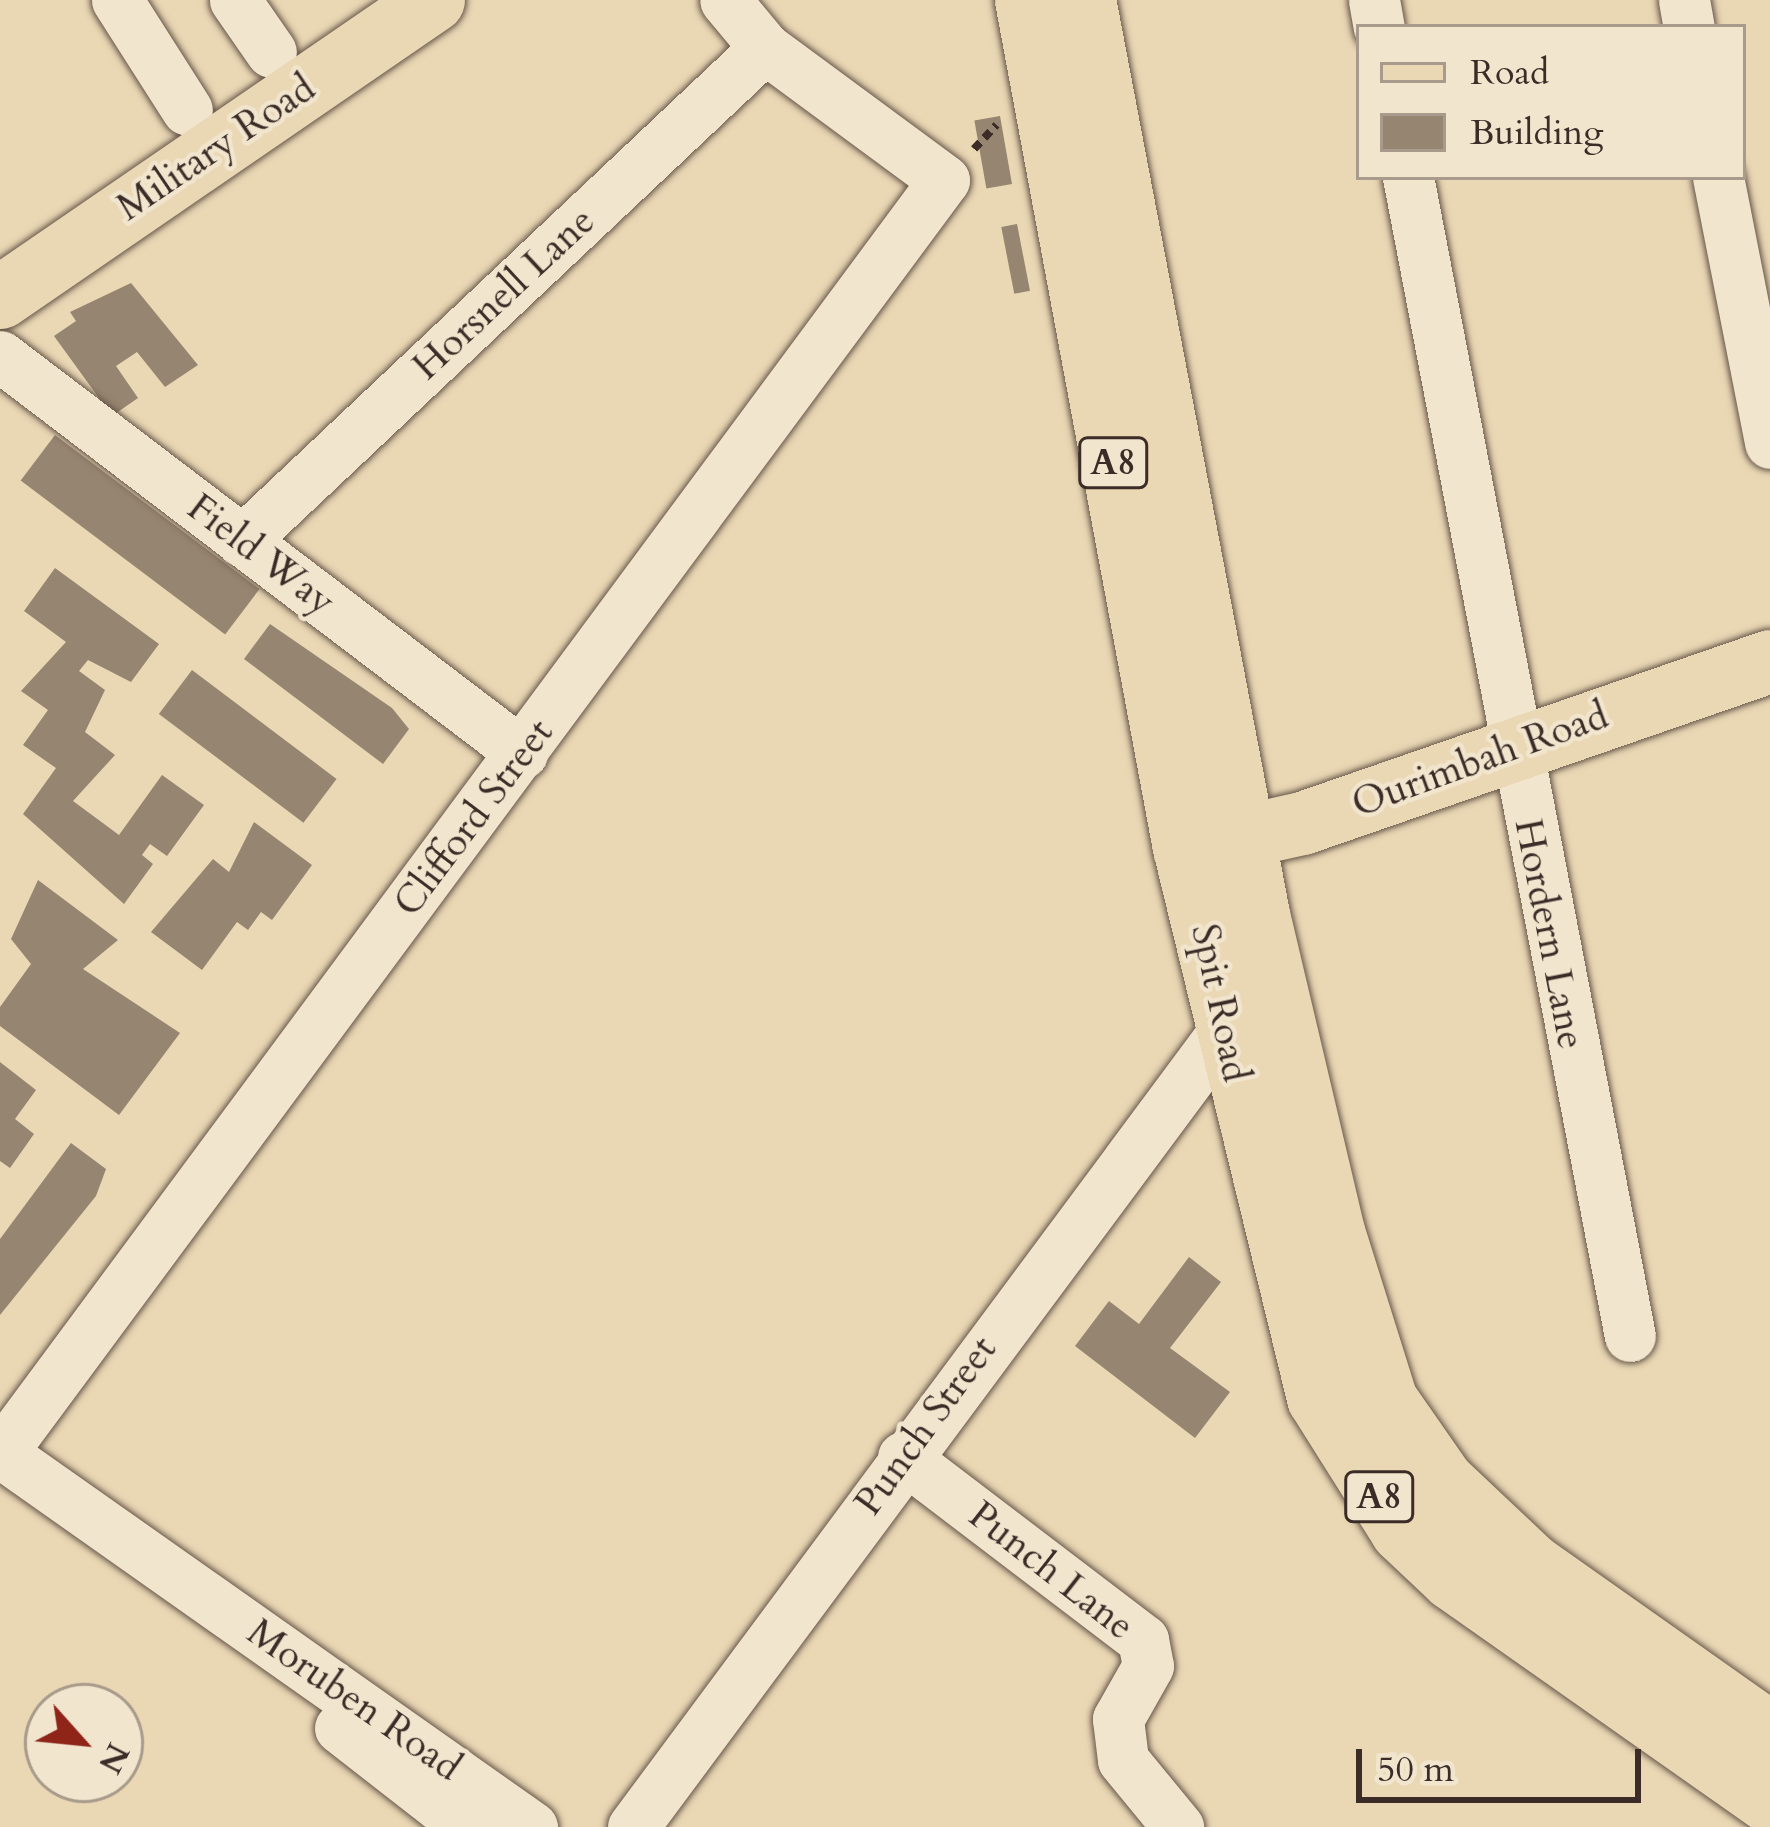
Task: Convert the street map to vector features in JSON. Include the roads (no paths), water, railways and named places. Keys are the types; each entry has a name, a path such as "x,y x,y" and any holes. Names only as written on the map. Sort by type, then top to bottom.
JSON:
{"highway":[{"name":"Spit Road","path":"1028,0 1214,842 1385,1401 1442,1483 1530,1566 1770,1735"},
{"name":"Spit Road","path":"1083,0 1214,842 1225,1030 1293,1319 1348,1455 1454,1578 1770,1800"}],"main road":[{"name":"Military Road","path":"0,297 433,0"},
{"name":"Ourimbah Road","path":"1214,842 1770,661"}],"street":[{"path":"117,0 187,110"},
{"path":"235,0 271,52"},
{"path":"725,0 765,48"},
{"name":"Clifford Street","path":"0,1452 944,180 765,48"},
{"name":"Horsnell Lane","path":"242,541 765,48"},
{"name":"Hordern Lane","path":"1409,180 1511,746 1630,1336"},
{"path":"1719,180 1770,443"},
{"name":"Field Way","path":"0,356 522,753"},
{"name":"Punch Street","path":"633,1827 903,1457 1225,1030"},
{"name":"Moruben Road","path":"0,1452 532,1827"},
{"name":"Punch Lane","path":"903,1457 1142,1640 1148,1666 1118,1719 1123,1760 1178,1827"},
{"name":"Moruben Road","path":"175,1576 303,1699 467,1827"}]}
